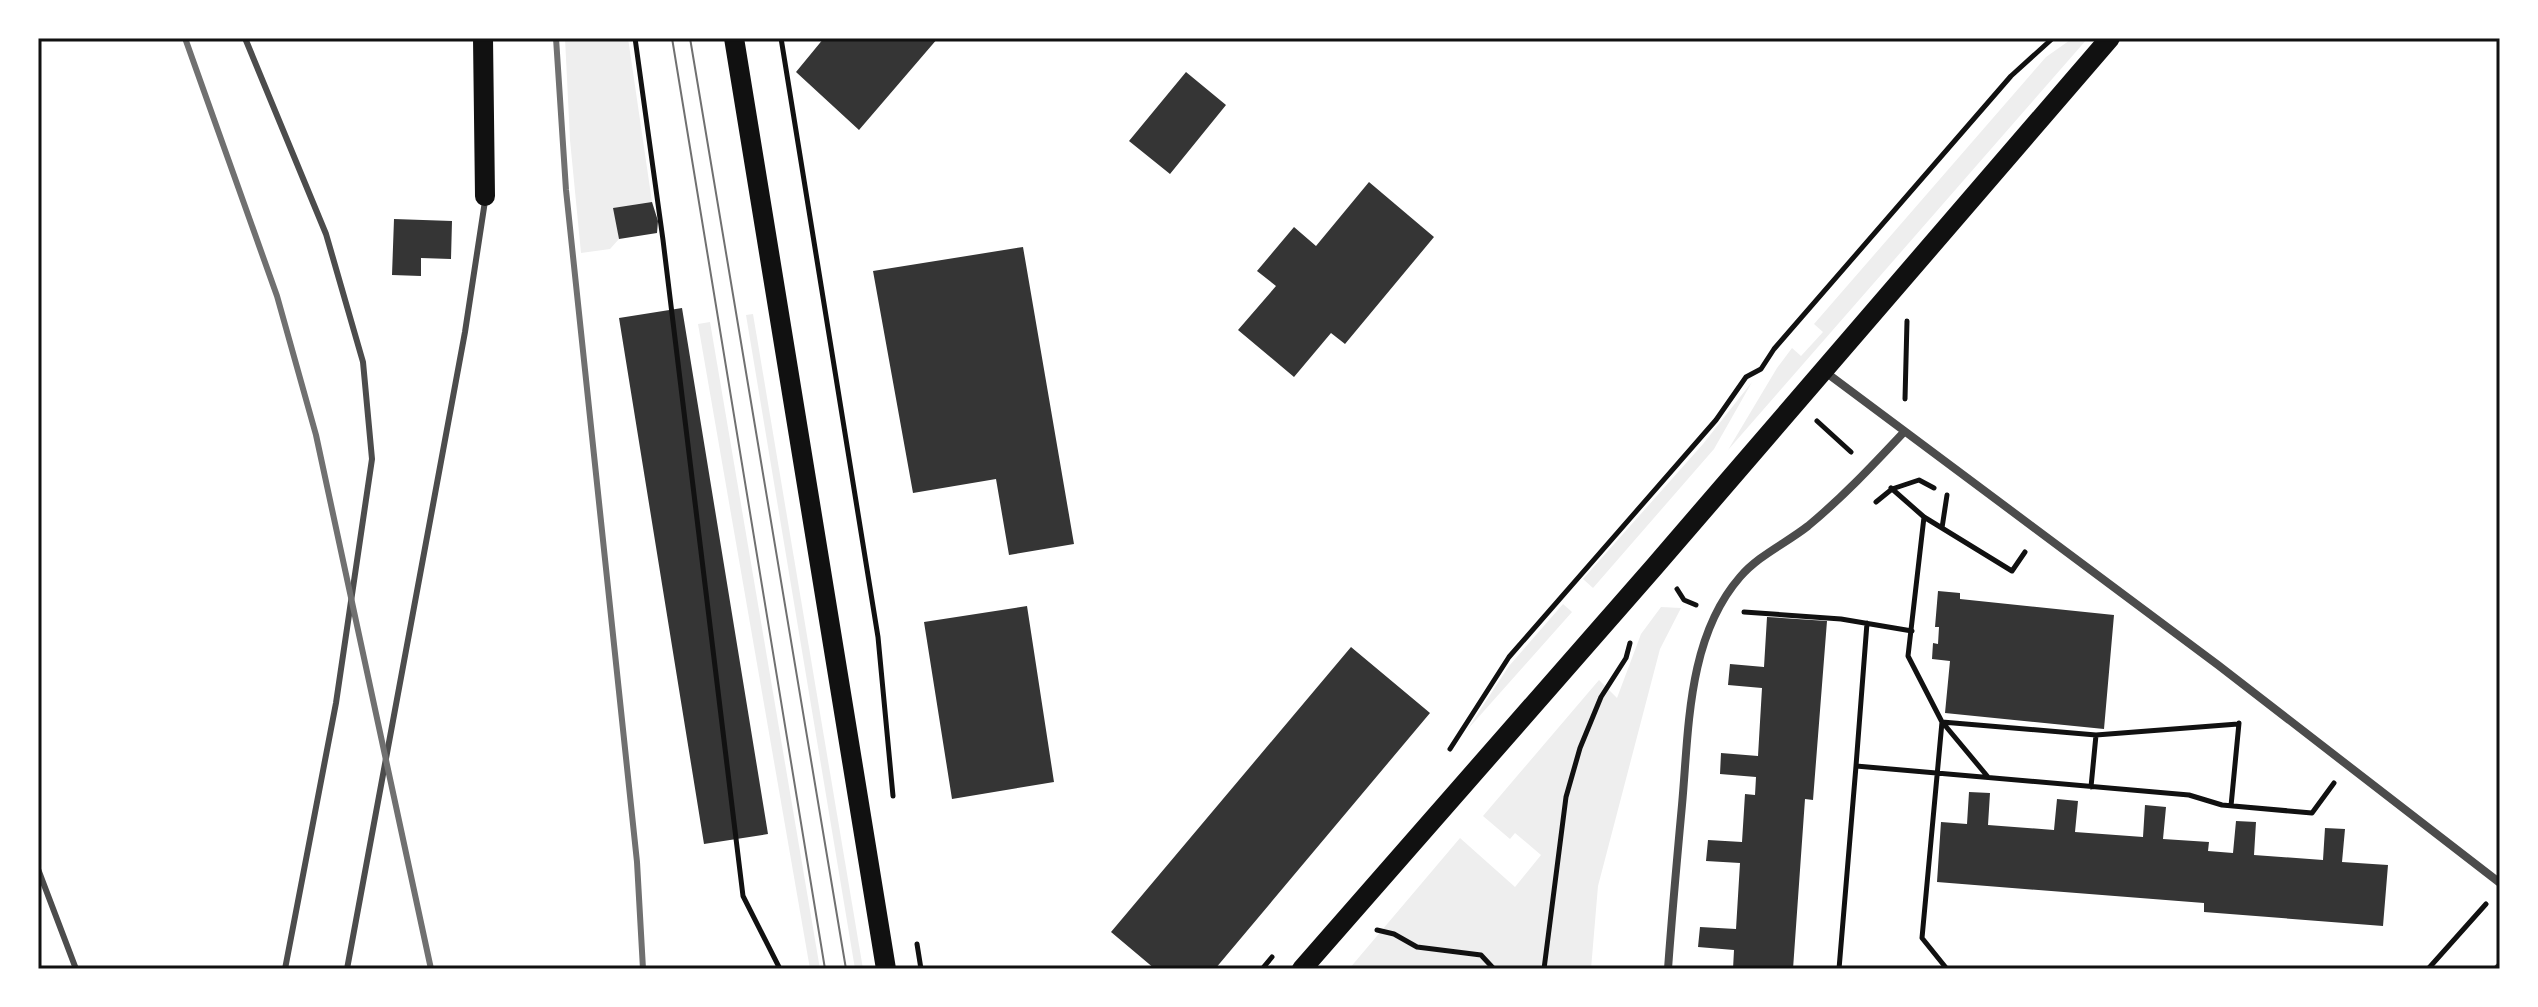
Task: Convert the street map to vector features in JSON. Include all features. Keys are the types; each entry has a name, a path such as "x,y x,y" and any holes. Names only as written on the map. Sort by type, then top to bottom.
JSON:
{"main road":[{"path":"483,38 485,196"},
{"path":"734,38 886,969"},
{"path":"1302,969 2110,38"}],"street":[{"path":"1824,371 2260,697 2500,883"},
{"path":"1668,969 1691,704 1701,658 1717,613 1742,575 1852,488 1904,432"}],"lane":[{"path":"245,38 326,234 363,362 372,459 336,703 285,969"},
{"path":"347,969 465,332 485,196"},
{"path":"38,869 76,969"}],"path":[{"path":"635,38 663,240 743,896 780,969"},
{"path":"781,38 878,637 893,805"},
{"path":"1450,749 1509,657 1716,420 1746,377 1761,369 1774,349 2011,76 2053,38"},
{"path":"1904,432 1907,316"},
{"path":"1942,528 1948,495 1919,480 1892,489 1924,517 2012,571 2040,533"},
{"path":"1924,517 1908,656 1942,722 1988,778"},
{"path":"1739,612 1867,623 1912,631"},
{"path":"1839,969 1867,623"},
{"path":"1544,969 1566,797 1580,748 1601,697 1626,658 1630,643 1628,634"},
{"path":"2231,806 2238,724 2260,697"},
{"path":"1942,722 2096,735 2238,724"},
{"path":"1942,722 1922,938 1947,969"},
{"path":"2091,787 2096,735"},
{"path":"1856,766 2189,795 2231,806 2312,813 2329,790"},
{"path":"2428,969 2490,900"},
{"path":"1373,929 1394,934 1417,947 1481,955 1494,969"},
{"path":"916,939 921,969"}],"shaded area":[{"path":"565,38 628,38 652,202 614,208 619,239 610,249 581,253 570,140"},
{"path":"2073,38 2088,38 1728,450 1792,348 1801,356 1823,332 1814,324 2046,57"},
{"path":"753,314 863,969 855,969 746,315"},
{"path":"710,322 820,969 810,969 698,324"},
{"path":"1752,382 1714,449 1593,588 1583,579 1703,444"},
{"path":"1563,604 1572,612 1467,730 1509,666"},
{"path":"1661,607 1681,608 1660,649 1598,886 1591,969 1349,969 1460,838 1515,887 1541,855 1515,833 1510,839 1483,816 1599,680 1617,698 1641,634"}],"building":[{"path":"824,38 938,38 859,130 796,72"},
{"path":"1186,72 1226,105 1170,174 1129,141"},
{"path":"1369,182 1434,237 1345,344 1331,333 1294,377 1238,330 1276,286 1257,271 1294,227 1316,246"},
{"path":"652,202 658,221 657,233 619,239 613,208"},
{"path":"394,219 452,221 451,259 421,258 421,276 392,275"},
{"path":"1023,247 1074,544 1009,555 996,479 913,493 873,271"},
{"path":"682,308 768,834 704,844 619,318"},
{"path":"1938,591 1960,593 1960,599 2114,615 2104,729 1945,713 1950,661 1932,659 1933,643 1938,644 1939,627 1935,627"},
{"path":"1027,606 1054,782 952,799 924,622"},
{"path":"1767,617 1827,621 1813,800 1805,799 1793,969 1733,969 1734,950 1698,947 1700,927 1736,929 1740,863 1706,861 1708,840 1742,842 1745,794 1755,795 1756,777 1720,774 1721,753 1758,756 1762,688 1728,685 1730,664 1764,667"},
{"path":"1351,647 1430,713 1215,969 1155,969 1111,932"},
{"path":"1969,792 1990,793 1988,825 2054,830 2057,799 2078,801 2075,832 2143,837 2145,805 2166,807 2163,839 2209,842 2208,851 2233,853 2236,821 2256,822 2254,855 2323,860 2325,828 2345,829 2342,862 2388,865 2383,926 2204,912 2204,903 1937,882 1941,822 1967,824"}],"tram line":[{"path":"672,38 825,969"},
{"path":"690,38 846,969"}],"railway":[{"path":"185,38 277,296 316,435 431,969"},
{"path":"556,38 566,190 637,862 643,969"}]}
